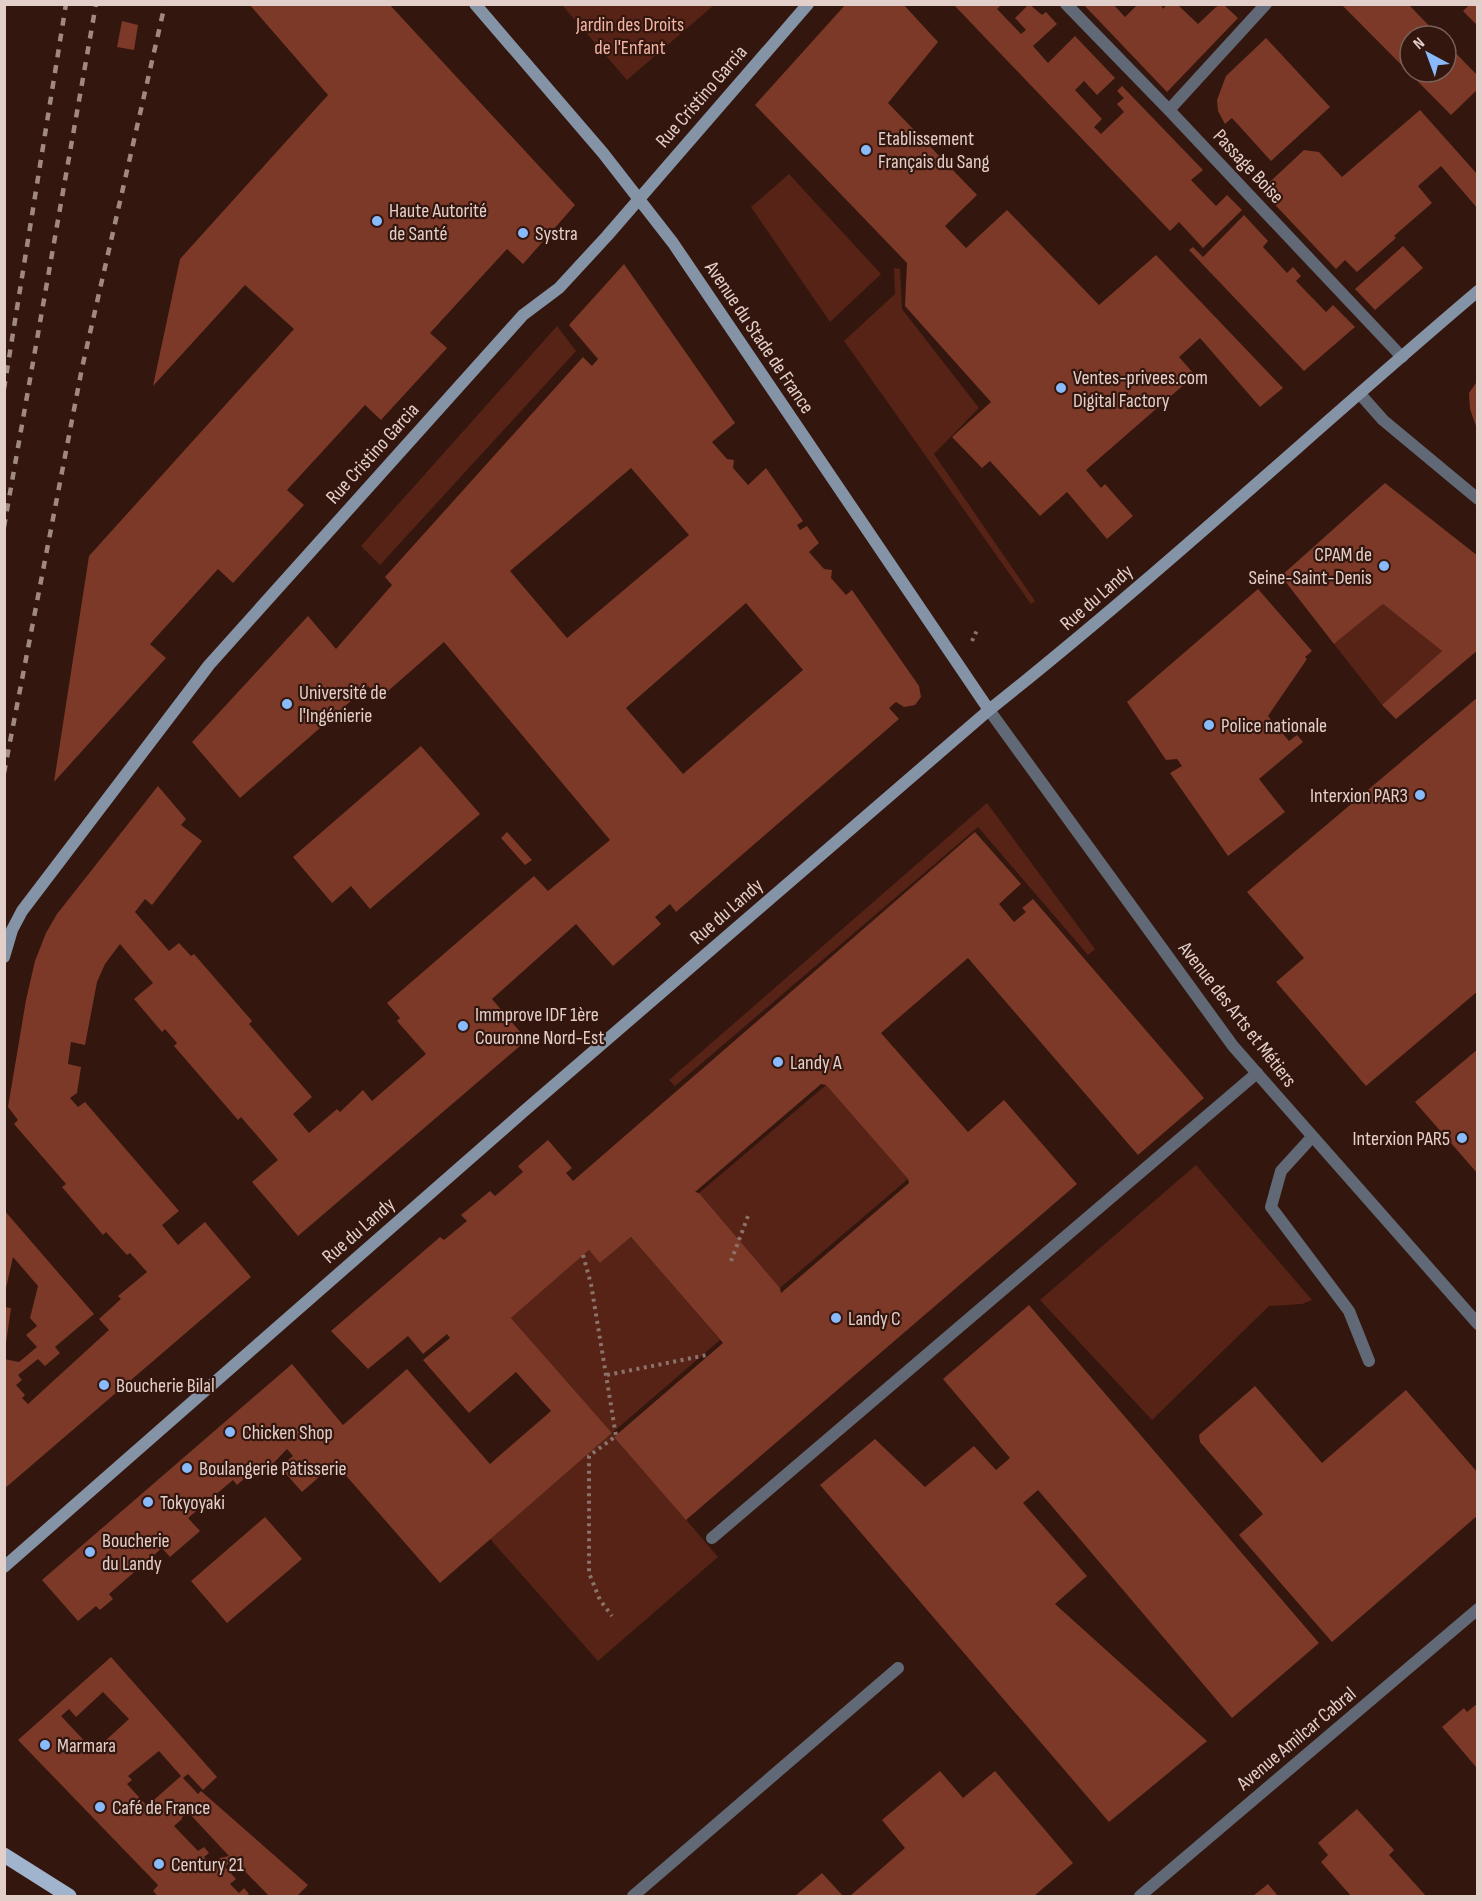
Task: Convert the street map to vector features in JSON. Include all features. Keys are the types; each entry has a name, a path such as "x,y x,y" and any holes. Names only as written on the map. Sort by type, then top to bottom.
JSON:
{"main road":[{"path":"4,1856 69,1896"}],"street":[{"name":"Avenue du Stade de France","path":"475,4 639,198 989,710"},
{"name":"Rue Cristino Garcia","path":"4,957 12,930 22,911 210,665 523,315 559,288 808,4"},
{"name":"Passage Boise","path":"1066,4 1402,357"},
{"path":"1169,110 1266,4"},
{"name":"Rue du Landy","path":"4,1567 514,1120 989,710 1078,638 1478,291"},
{"path":"1360,394 1383,420 1478,499"},
{"name":"Avenue des Arts et Métiers","path":"989,710 1233,1046 1478,1324"},
{"path":"712,1538 1257,1073"},
{"path":"1312,1137 1281,1171 1271,1207 1349,1311 1369,1361"},
{"name":"Avenue Amilcar Cabral","path":"1140,1896 1478,1609"},
{"path":"633,1896 897,1668"}],"path":[{"path":"731,1260 748,1216"},
{"path":"583,1255 607,1375 616,1436 589,1456 589,1573 600,1600 612,1616"},
{"path":"607,1375 707,1354"}],"green space":[{"name":"Jardin des Droits de l'Enfant","path":"562,5 714,5 627,80"},
{"path":"789,174 881,274 830,322 751,207"},
{"path":"894,268 900,269 902,309 979,408 934,454 1035,601 1031,604 844,341 895,294"},
{"path":"557,326 576,351 380,565 361,546"},
{"path":"1383,604 1442,651 1382,705 1334,644"},
{"path":"987,803 1095,949 1088,955 978,827 675,1086 669,1080"},
{"path":"826,1085 908,1179 780,1288 699,1193"},
{"path":"1196,1165 1312,1300 1302,1304 1269,1306 1152,1420 1040,1300"},
{"path":"631,1237 720,1340 612,1433 511,1318 589,1250 600,1263"},
{"path":"612,1433 718,1557 598,1661 490,1539"}],"building":[{"path":"249,4 389,4 575,205 523,264 507,249 430,333 447,348 381,420 365,405 287,490 304,505 233,583 218,569 150,644 166,658 54,782 89,556 294,329 245,285 153,386 180,259 328,95"},
{"path":"846,4 903,4 938,42 888,103 977,195 945,226 966,248 1007,210 1099,305 1156,255 1283,388 1260,407 1200,338 1179,357 1195,375 1086,470 1101,488 1105,484 1133,516 1107,539 1067,492 1040,516 990,461 982,468 952,437 991,402 905,306 907,263 755,105"},
{"path":"1029,4 1042,15 1046,12 1057,24 1033,46 1048,63 1075,36 1115,78 1097,95 1084,81 1075,90 1102,119 1094,127 1101,134 1124,112 1117,104 1124,98 1117,91 1122,86 1203,170 1191,180 1216,206 1227,195 1242,210 1203,248 1179,222 1170,231 954,5 1001,5 997,9 1021,34 1026,30 1015,18"},
{"path":"1083,4 1113,4 1125,17 1137,5 1161,5 1163,9 1167,4 1177,4 1198,24 1216,7 1223,4 1238,18 1167,92"},
{"path":"1341,4 1408,4 1427,24 1398,24 1398,62"},
{"path":"1470,4 1478,4 1478,26 1463,11"},
{"path":"122,21 138,25 134,50 117,47"},
{"path":"1266,38 1330,107 1271,161 1232,118 1225,124 1218,111 1217,100 1226,76"},
{"path":"1458,55 1478,76 1478,89 1451,115 1420,84 1458,84"},
{"path":"1420,110 1478,175 1478,209 1441,166 1418,186 1432,203 1357,272 1345,260 1336,269 1261,190 1304,150 1319,152 1342,177"},
{"path":"1244,215 1268,241 1263,247 1287,273 1293,267 1301,276 1296,281 1326,312 1333,305 1355,327 1304,371 1189,250 1193,247 1203,257"},
{"path":"1403,246 1423,268 1375,310 1355,289"},
{"path":"624,264 735,423 712,442 727,459 734,460 733,468 748,485 766,468 803,521 797,525 800,530 807,526 819,543 809,552 824,569 832,570 831,578 846,595 852,590 919,686 921,697 915,705 904,707 896,702 889,708 899,719 676,912 670,904 655,917 661,924 613,966 576,924 492,999 527,1040 298,1236 252,1182 278,1160 241,1117 238,1120 174,1046 177,1043 165,1029 162,1032 134,999 153,983 120,944 105,964 97,982 85,1045 71,1042 68,1064 81,1067 77,1093 70,1098 78,1107 85,1102 179,1211 162,1225 178,1245 205,1222 251,1277 4,1489 4,1359 19,1362 37,1347 26,1335 37,1326 30,1318 38,1286 13,1257 4,1297 4,1210 94,1314 55,1347 60,1353 45,1366 38,1359 18,1375 22,1380 16,1385 25,1395 22,1398 28,1404 109,1330 99,1319 121,1299 118,1296 147,1272 106,1232 103,1235 62,1187 66,1184 14,1124 18,1120 8,1107 26,1000 35,961 46,933 57,914 158,786 186,819 181,825 202,841 152,905 145,899 135,912 169,951 179,943 191,956 194,954 252,1021 249,1024 312,1097 293,1114 309,1133 337,1109 340,1112 363,1090 372,1101 426,1054 397,1021 400,1018 387,1003 534,876 548,891 610,840 444,642 380,698 368,686 240,798 192,742 308,616 336,649 392,585 385,577 583,357 592,366 598,359 569,325","holes":["631,468 689,535 567,638 510,571","746,603 803,670 683,774 626,708"]},
{"path":"1478,380 1477,429 1470,409 1469,393"},
{"name":"CPAM de Seine-Saint-Denis","path":"1385,483 1478,556 1478,650 1396,719 1382,705 1442,651 1383,604 1334,644 1281,576"},
{"name":"Police nationale","path":"1258,589 1312,651 1305,657 1307,659 1268,716 1289,741 1297,735 1303,742 1259,779 1285,812 1228,856 1170,773 1182,766 1177,759 1166,760 1127,702"},
{"name":"Interxion PAR3","path":"1478,697 1478,991 1366,1086 1276,982 1304,958 1247,892"},
{"path":"421,746 480,814 370,909 351,886 332,903 293,857"},
{"path":"507,832 532,860 525,865 501,838"},
{"path":"975,832 1021,884 999,904 1014,922 1026,912 1022,908 1033,899 1204,1098 1138,1155 968,958 881,1033 968,1132 1004,1100 1077,1184 686,1520 614,1437 723,1343 631,1237 600,1263 589,1250 511,1318 612,1433 440,1583 335,1463 302,1492 280,1467 293,1456 287,1449 263,1474 257,1475 253,1471 237,1485 233,1480 188,1518 200,1531 170,1557 162,1548 109,1594 113,1599 100,1610 96,1606 78,1621 42,1580 292,1364 343,1425 407,1369 490,1464 551,1411 516,1372 469,1413 423,1360 450,1338 447,1334 423,1354 408,1336 368,1369 331,1331 440,1237 444,1240 467,1221 461,1215 490,1191 495,1196 523,1172 518,1166 548,1140 572,1168 566,1173 573,1181","holes":["821,1084 826,1085 908,1179 909,1183 781,1293 780,1288 699,1193 695,1192"]},
{"name":"Interxion PAR5","path":"1478,1049 1478,1174 1415,1102"},
{"path":"1029,1305 1319,1643 1232,1718 1038,1490 1023,1503 1087,1576 1055,1604 1207,1741 1109,1822 820,1485 875,1439 925,1487 974,1446 996,1470 1010,1458 943,1379"},
{"path":"4,1307 11,1308 6,1343 4,1343"},
{"path":"1255,1386 1322,1463 1406,1390 1478,1473 1478,1515 1332,1642 1239,1535 1263,1514 1200,1442 1199,1435"},
{"path":"265,1517 302,1559 227,1623 191,1581"},
{"path":"111,1657 217,1777 203,1790 188,1774 183,1778 198,1794 201,1791 308,1885 297,1896 269,1896 233,1859 225,1867 236,1879 230,1884 239,1893 244,1888 249,1894 246,1896 158,1896 153,1891 158,1885 18,1740","holes":["103,1692 129,1719 94,1751 61,1716 69,1709 76,1717","159,1751 181,1776 147,1806 127,1784 132,1780 128,1776","186,1810 229,1856 220,1858 212,1865 204,1857 209,1853 204,1847 198,1851 174,1826 181,1820"]},
{"path":"1478,1703 1478,1766 1476,1767 1442,1727 1464,1708 1467,1712"},
{"path":"940,1771 963,1798 995,1771 1073,1863 1034,1896 850,1896 905,1848 882,1820"},
{"path":"1357,1809 1394,1850 1389,1855 1426,1896 1351,1896 1321,1862 1328,1855 1318,1843"},
{"path":"822,1873 843,1896 795,1896"},
{"path":"1268,1884 1278,1896 1253,1896"}],"railway":[{"path":"4,389 66,4"},
{"path":"4,527 96,4"},
{"path":"4,773 82,368 165,4"}],"place":[{"name":"Etablissement Français du Sang","path":"866,150"},
{"name":"Haute Autorité de Santé","path":"377,221"},
{"name":"Systra","path":"523,233"},
{"name":"Ventes-privees.com Digital Factory","path":"1061,388"},
{"name":"CPAM de Seine-Saint-Denis","path":"1384,566"},
{"name":"Université de l'Ingénierie","path":"287,704"},
{"name":"Police nationale","path":"1209,725"},
{"name":"Interxion PAR3","path":"1420,795"},
{"name":"Immprove IDF 1ère Couronne Nord-Est","path":"463,1026"},
{"name":"Landy A","path":"778,1062"},
{"name":"Interxion PAR5","path":"1462,1138"},
{"name":"Landy C","path":"836,1318"},
{"name":"Boucherie Bilal","path":"104,1385"},
{"name":"Chicken Shop","path":"230,1432"},
{"name":"Boulangerie Pâtisserie","path":"187,1468"},
{"name":"Tokyoyaki","path":"148,1502"},
{"name":"Boucherie du Landy","path":"90,1552"},
{"name":"Marmara","path":"45,1745"},
{"name":"Café de France","path":"100,1807"},
{"name":"Century 21","path":"159,1864"}]}
